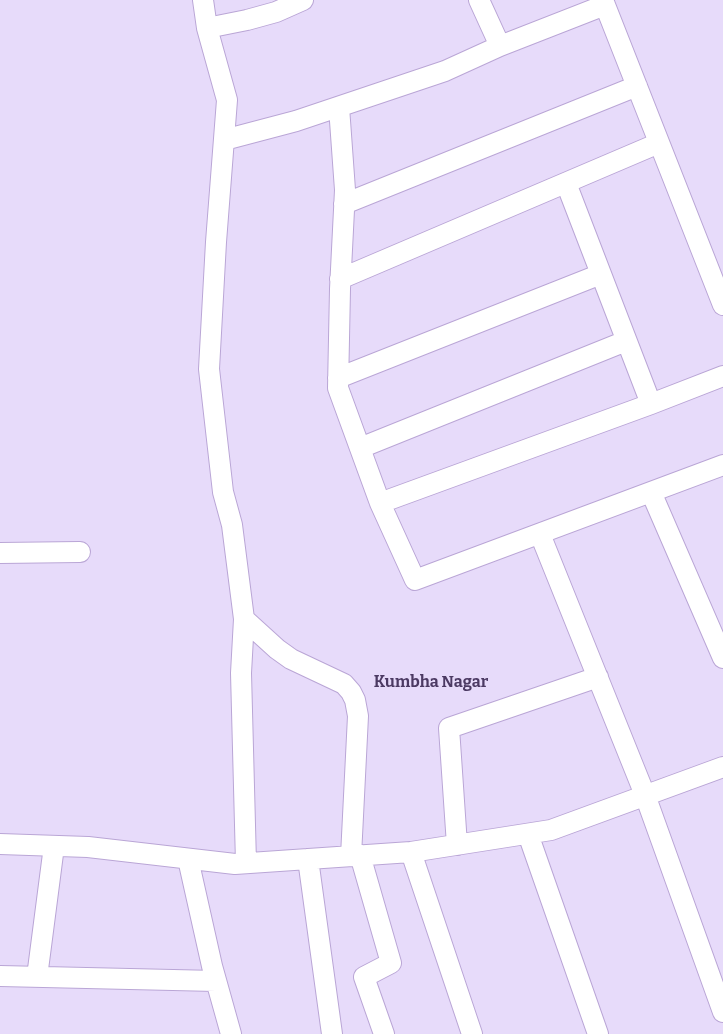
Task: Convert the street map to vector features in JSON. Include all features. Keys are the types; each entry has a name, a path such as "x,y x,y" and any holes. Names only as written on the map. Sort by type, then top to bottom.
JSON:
{"street":[{"path":"203,0 207,28 227,100 215,250 209,369 223,492 232,525 244,619 241,673 246,864"},
{"path":"207,28 247,20 276,12 303,0"},
{"path":"479,0 500,46"},
{"path":"224,140 296,121 445,71 500,46 604,3 723,305"},
{"path":"344,204 637,86"},
{"path":"339,107 344,204 340,279 338,388 380,503 415,580 723,465"},
{"path":"340,279 659,143"},
{"path":"566,183 651,404"},
{"path":"338,378 601,274"},
{"path":"360,448 626,341"},
{"path":"380,503 651,404 723,376"},
{"path":"651,492 723,658"},
{"path":"540,534 645,796 723,1012"},
{"path":"0,553 80,552"},
{"path":"244,619 277,649 291,659 344,684 351,692 355,700 358,716 356,856 391,963 364,977 384,1034"},
{"path":"457,844 449,728 598,677"},
{"path":"0,844 88,847 235,864 411,852 551,830 723,766"},
{"path":"528,834 598,1034"},
{"path":"37,977 54,846"},
{"path":"411,852 472,1034"},
{"path":"188,859 216,981 231,1034"},
{"path":"308,859 332,1034"},
{"path":"0,976 216,981"}],"district":[{"name":"Kumbha Nagar","path":"431,683"}]}
